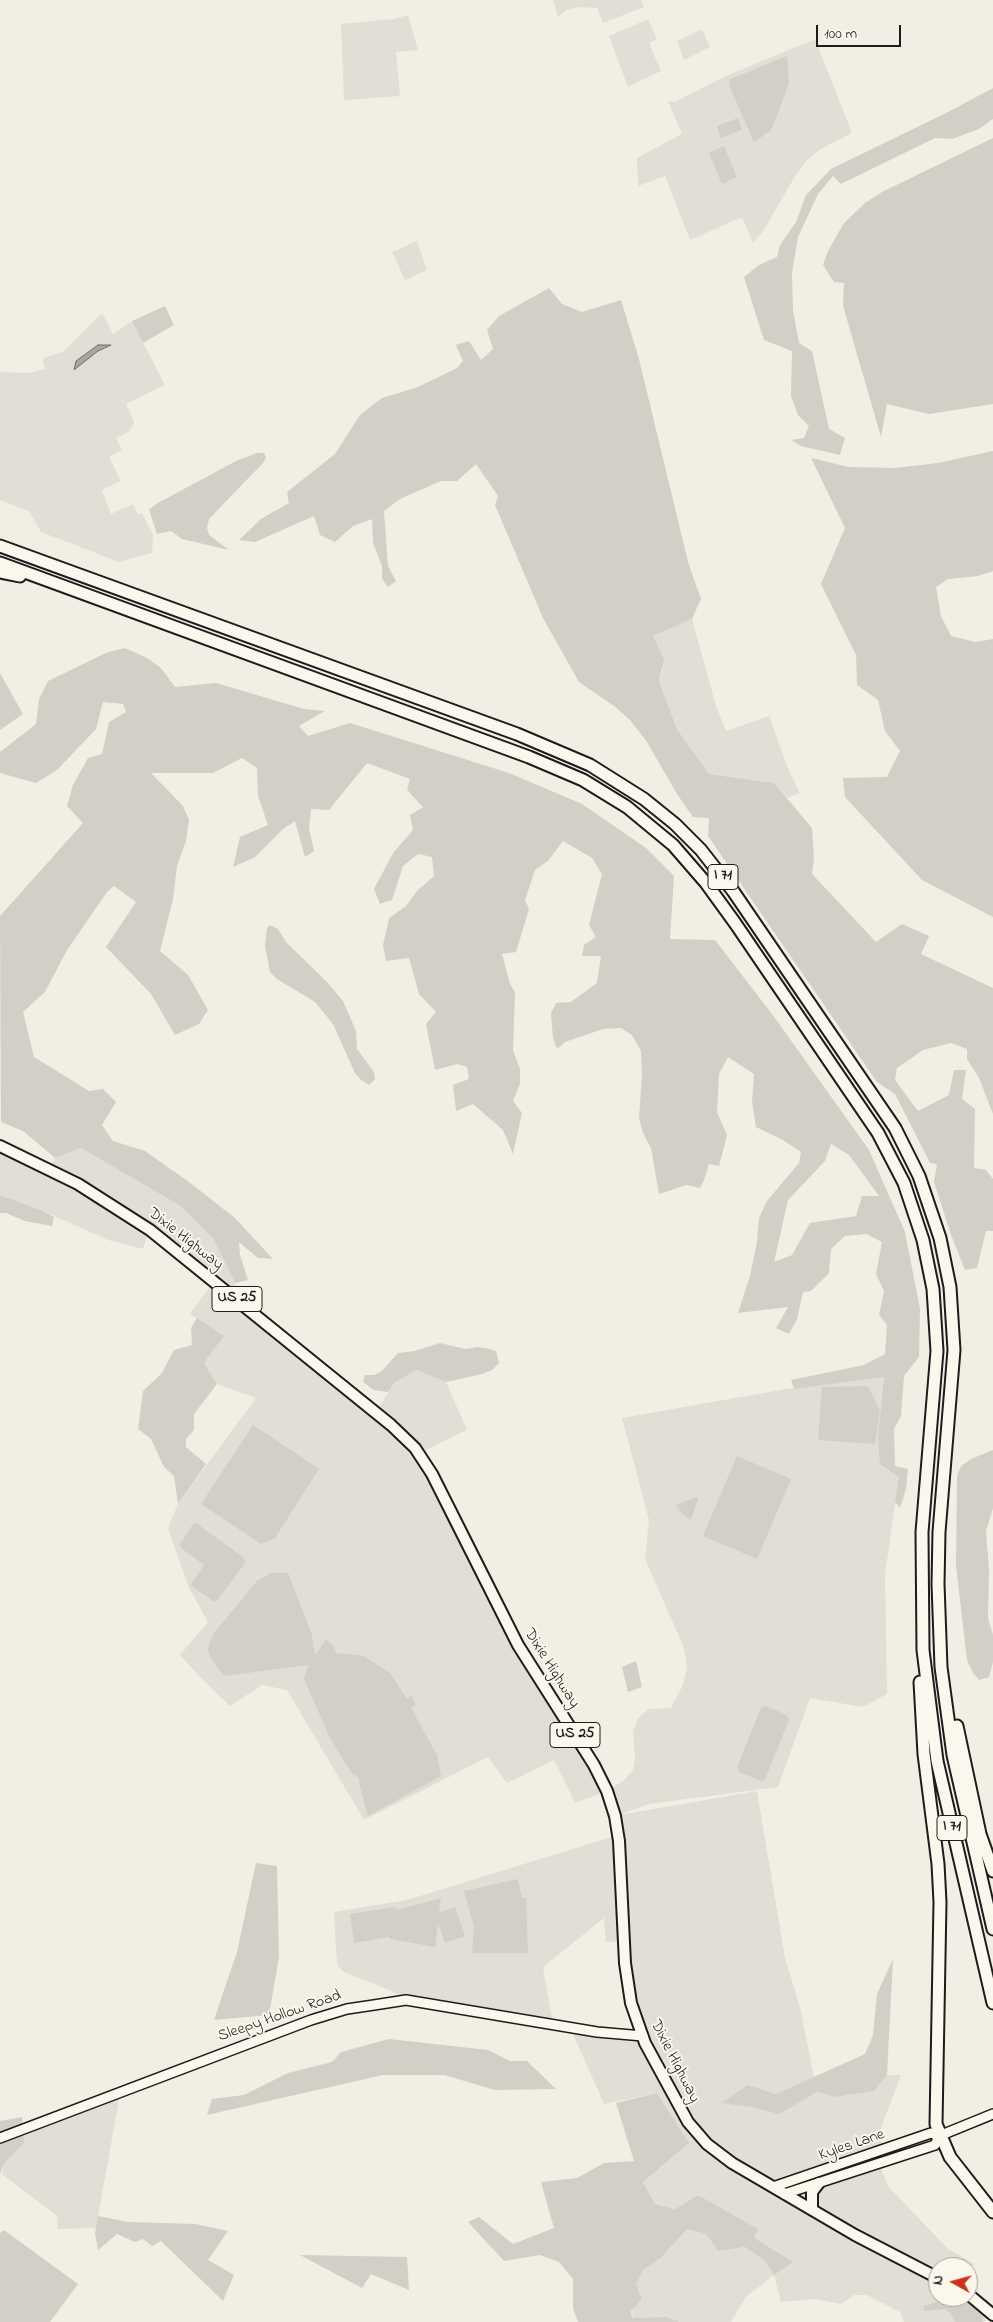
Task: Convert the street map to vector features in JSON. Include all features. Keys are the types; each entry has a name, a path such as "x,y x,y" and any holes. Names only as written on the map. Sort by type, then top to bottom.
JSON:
{"highway":[{"name":"I 71","path":"0,545 560,751 590,765 644,799 675,824 701,850 733,891 872,1091 895,1128 912,1161 931,1207 949,1280 954,1342 939,1532 938,1603 942,1667 953,1755 993,1929"},
{"name":"I 71","path":"0,563 557,768 600,790 650,825 673,845 706,883 878,1133 904,1183 923,1240 933,1290 937,1352 922,1540 923,1650 937,1761 993,2004"},
{"path":"0,572 52,582"},
{"path":"938,1603 962,1756 980,1834 993,1871"},
{"path":"923,1650 920,1701 940,1902 936,2124 939,2136 950,2157 993,2212"}],"main road":[{"name":"Dixie Highway","path":"0,1146 78,1184 150,1230 408,1440 432,1474 518,1645 590,1759 607,1791 615,1816 620,1848 627,1983 631,2005 643,2036 688,2122 707,2144 723,2156 812,2210 928,2273"},
{"name":"Sleepy Hollow Road","path":"0,2138 311,2020 355,2008 406,2000 597,2032 643,2036"},
{"name":"Kyles Lane","path":"773,2187 931,2134 939,2136 993,2114"},
{"name":"Kyles Lane","path":"784,2194 935,2145 939,2136"},
{"path":"812,2210 812,2192 819,2183"},
{"path":"978,2302 993,2315"}],"shaded area":[{"path":"553,0 641,0 644,7 603,23 597,8 576,7 567,10 558,17"},
{"path":"408,15 418,50 396,52 400,96 344,100 341,24 394,19"},
{"path":"648,19 657,39 649,43 661,71 628,87 609,36"},
{"path":"702,29 710,47 684,60 677,41"},
{"path":"815,39 852,133 819,150 806,161 763,231 753,243 742,217 690,240 665,176 638,186 637,158 682,134 668,101 675,102 724,77"},
{"path":"787,56 789,83 773,126 770,131 754,142 729,85 731,79"},
{"path":"993,88 993,119 979,129 952,139 935,138 841,184 833,176 818,194 798,237 792,273 793,311 799,343 812,351 829,429 845,438 840,455 801,446 791,440 804,438 809,426 798,415 791,396 792,351 764,340 744,277 759,265 777,257 780,245 796,222 806,195 831,169"},
{"path":"738,118 742,130 721,138 717,126"},
{"path":"993,138 993,404 929,414 887,404 881,437 843,306 844,283 834,282 823,265 828,251 844,223 865,203 882,192"},
{"path":"724,146 737,177 722,184 709,153"},
{"path":"417,241 427,270 405,280 392,252"},
{"path":"549,288 562,304 582,312 621,300 639,359 688,562 701,599 692,619 653,636 664,660 659,681 677,729 709,774 774,783 812,828 814,859 812,874 876,942 902,924 929,936 921,954 993,988 993,1114 979,1078 967,1059 967,1049 951,1043 923,1050 897,1068 895,1080 918,1111 949,1095 954,1070 966,1070 962,1099 975,1109 974,1168 986,1170 993,1179 993,1231 986,1231 977,1268 965,1270 951,1235 934,1182 937,1164 930,1163 895,1094 877,1082 708,836 709,818 693,817 677,794 647,742 630,720 614,706 579,682 543,618 495,505 498,496 476,464 457,481 441,481 400,499 384,511 388,566 396,581 388,587 382,579 382,566 373,543 372,519 353,526 335,542 320,535 314,516 255,542 239,540 261,519 289,503 287,492 335,454 360,415 382,398 418,387 457,368 463,361 456,345 469,341 481,360 493,349 487,330 499,316"},
{"path":"165,306 174,325 143,343 132,321"},
{"path":"102,313 113,334 132,321 165,385 126,404 134,422 130,431 116,438 122,450 109,457 121,481 102,490 111,514 133,504 138,514 142,513 153,535 152,553 119,562 41,532 29,511 0,500 0,372 28,373 45,369 42,359 64,351"},
{"path":"98,345 111,345 98,351 74,370 76,361"},
{"path":"993,451 993,571 978,576 948,579 936,587 941,616 951,636 976,642 993,639 993,917 922,880 845,797 843,778 887,777 900,751 885,731 878,700 857,685 856,655 821,584 845,528 811,458 849,467 895,468 938,463"},
{"path":"257,453 264,453 266,458 263,463 209,519 207,528 209,535 229,550 182,539 171,531 157,534 149,510 156,504 238,460"},
{"path":"692,619 716,706 726,731 769,716 789,771 800,793 787,798 774,783 709,774 677,729 659,681 663,669 653,636"},
{"path":"125,648 147,658 161,668 175,687 216,683 304,709 325,711 299,726 308,736 350,723 509,773 582,804 646,848 674,876 670,939 715,940 775,1018 869,1150 905,1232 920,1309 919,1357 904,1376 901,1416 894,1429 895,1466 908,1469 906,1489 900,1508 895,1502 899,1477 880,1464 878,1435 884,1377 794,1389 791,1380 864,1365 885,1354 887,1325 879,1315 884,1291 876,1274 882,1242 866,1234 845,1236 831,1249 829,1273 811,1291 803,1292 797,1319 789,1334 776,1328 788,1307 738,1313 750,1276 757,1242 759,1218 767,1201 799,1163 801,1152 783,1140 756,1127 752,1102 754,1074 728,1057 719,1074 717,1112 727,1135 719,1166 709,1164 700,1188 686,1185 659,1194 651,1148 643,1133 639,1118 642,1075 641,1051 632,1035 621,1028 603,1029 565,1042 557,1049 553,1038 551,1013 556,1003 571,1002 597,983 601,956 582,956 584,945 596,937 589,925 602,874 592,858 563,841 548,861 535,870 525,900 529,909 516,952 502,954 510,984 515,992 513,1051 520,1069 520,1084 513,1101 522,1113 513,1154 503,1130 473,1104 456,1111 453,1085 469,1079 467,1067 457,1064 435,1070 426,1024 436,1012 419,994 409,958 386,961 383,945 389,918 406,906 417,891 434,876 432,857 418,854 403,866 392,900 380,904 374,889 393,853 413,830 410,815 423,807 407,790 410,779 367,763 329,810 311,809 309,829 314,851 305,857 295,821 283,829 255,857 233,867 240,837 268,825 258,796 257,768 242,758 213,773 151,773 183,806 189,820 186,841 177,866 173,899 160,951 188,975 208,1010 199,1024 175,1035 151,994 106,947 136,902 114,886 107,892 67,950 45,992 23,1012 34,1057 89,1091 103,1089 116,1102 102,1125 113,1141 145,1151 189,1182 235,1218 273,1259 258,1258 239,1242 240,1255 248,1280 235,1283 213,1238 179,1205 81,1148 55,1158 23,1131 1,1122 0,916 83,823 67,806 73,785 88,758 102,754 109,722 126,712 123,704 103,702 96,729 57,770 36,783 0,773 0,752 36,724 39,699 48,681 108,652","holes":["831,1144 849,1155 879,1196 862,1196 856,1216 810,1223 792,1255 774,1262 788,1200 825,1161"]},
{"path":"0,673 23,714 0,730"},
{"path":"270,925 278,929 286,942 326,981 343,1001 356,1031 357,1049 374,1072 375,1079 369,1085 355,1073 333,1024 315,1002 277,979 270,972 265,946 267,928"},
{"path":"0,1146 48,1169 55,1158 81,1148 179,1205 213,1238 235,1283 239,1301 376,1412 395,1382 417,1370 446,1382 467,1430 419,1453 498,1608 607,1791 575,1803 554,1760 507,1783 488,1757 364,1820 287,1690 262,1685 230,1706 201,1678 180,1655 208,1622 189,1588 168,1528 178,1504 256,1398 217,1384 204,1363 224,1336 190,1314 214,1281 149,1230 143,1249 108,1240 41,1210 0,1195"},
{"path":"0,1195 41,1210 54,1217 52,1226 25,1221 6,1213 0,1213"},
{"path":"197,1318 224,1336 204,1363 217,1384 194,1414 194,1430 186,1439 186,1447 206,1464 178,1504 174,1476 164,1467 151,1439 138,1429 143,1391 162,1373 174,1350 192,1345 191,1328"},
{"path":"440,1343 466,1349 477,1347 496,1351 499,1363 492,1370 482,1374 446,1382 417,1370 395,1382 388,1392 374,1390 363,1382 365,1375 374,1375 382,1371 398,1353 415,1351"},
{"path":"884,1377 878,1435 899,1477 885,1574 887,1694 863,1707 810,1698 778,1787 649,1804 619,1815 757,1791 785,1958 800,2007 814,2077 776,2094 748,2085 752,2107 779,2113 817,2092 835,2097 874,2091 887,2075 901,2075 882,2125 880,2137 885,2150 875,2154 888,2186 947,2248 962,2257 928,2257 928,2307 978,2307 978,2304 988,2310 985,2322 904,2322 900,2312 867,2295 854,2295 841,2304 814,2299 781,2302 774,2275 753,2237 757,2229 698,2195 675,2209 655,2204 643,2182 689,2143 657,2093 604,2104 573,2034 574,2028 642,2036 624,1941 606,1942 604,1918 543,1967 553,2024 406,2000 394,1992 344,1972 338,1966 334,1912 407,1900 618,1835 607,1791 623,1781 633,1770 635,1758 633,1732 638,1718 649,1709 671,1708 683,1685 687,1667 684,1648 645,1559 649,1520 622,1418 786,1389"},
{"path":"868,1386 880,1411 875,1444 818,1440 822,1387"},
{"path":"253,1425 319,1469 275,1538 261,1544 201,1504"},
{"path":"993,1450 993,1508 986,1531 989,1570 988,1618 993,1635 993,1662 989,1677 979,1680 973,1673 967,1660 956,1566 957,1476 961,1466 971,1459"},
{"path":"737,1456 791,1479 757,1559 703,1536"},
{"path":"696,1497 698,1499 691,1520 682,1514 676,1505"},
{"path":"196,1523 244,1558 245,1563 217,1601 213,1601 192,1586 191,1584 204,1565 181,1548 180,1544 193,1524"},
{"path":"271,1573 288,1573 312,1635 315,1655 326,1640 333,1645 336,1653 364,1656 390,1673 407,1699 411,1696 416,1704 411,1708 437,1755 441,1776 368,1816 359,1778 352,1774 330,1738 304,1679 308,1665 224,1676 212,1660 208,1651 209,1643 214,1633 257,1581"},
{"path":"636,1661 642,1687 628,1692 622,1667"},
{"path":"766,1706 787,1715 789,1720 765,1779 761,1781 739,1772 737,1767 761,1708"},
{"path":"256,1863 277,1866 279,1957 269,2015 214,2020 237,1952"},
{"path":"518,1879 522,1898 526,1898 528,1953 472,1953 474,1926 464,1891"},
{"path":"441,1898 439,1913 455,1907 465,1936 445,1943 438,1923 435,1947 390,1939 389,1937 354,1943 350,1914 395,1907 396,1910"},
{"path":"893,1959 887,2075 874,2091 835,2097 817,2092 779,2114 752,2107 721,2103 748,2085 776,2094 865,2054 873,2035 877,1994"},
{"path":"389,2039 488,2050 510,2061 527,2061 556,2089 495,2090 444,2075 383,2075 207,2115 212,2099 244,2095 288,2073 332,2062 341,2052"},
{"path":"123,2090 119,2100 96,2228 58,2229 57,2216 2,2174 4,2164 23,2143 23,2131"},
{"path":"657,2093 689,2143 643,2182 655,2204 675,2209 698,2195 758,2229 754,2238 793,2262 774,2275 765,2261 745,2247 718,2251 706,2234 687,2229 661,2258 643,2270 636,2285 642,2299 631,2311 632,2318 667,2317 680,2322 578,2322 573,2308 573,2279 559,2262 540,2255 504,2261 468,2222 479,2217 513,2244 554,2228 541,2182 577,2178 604,2163 634,2161 616,2103"},
{"path":"22,2117 24,2143 4,2164 0,2174 0,2121"},
{"path":"98,2216 128,2222 196,2224 228,2231 208,2260 234,2275 223,2301 161,2241 152,2246 143,2239 135,2242 117,2234 98,2250 95,2234"},
{"path":"687,2229 706,2234 718,2251 745,2247 765,2261 774,2275 746,2297 731,2322 680,2322 667,2317 632,2318 636,2285 643,2270 661,2258"},
{"path":"4,2230 78,2284 50,2322 0,2322 0,2233"},
{"path":"300,2255 407,2257 409,2290 371,2274 362,2288"},
{"path":"924,2306 977,2307 983,2314 982,2322 955,2322 951,2313 944,2309 924,2311"}]}
